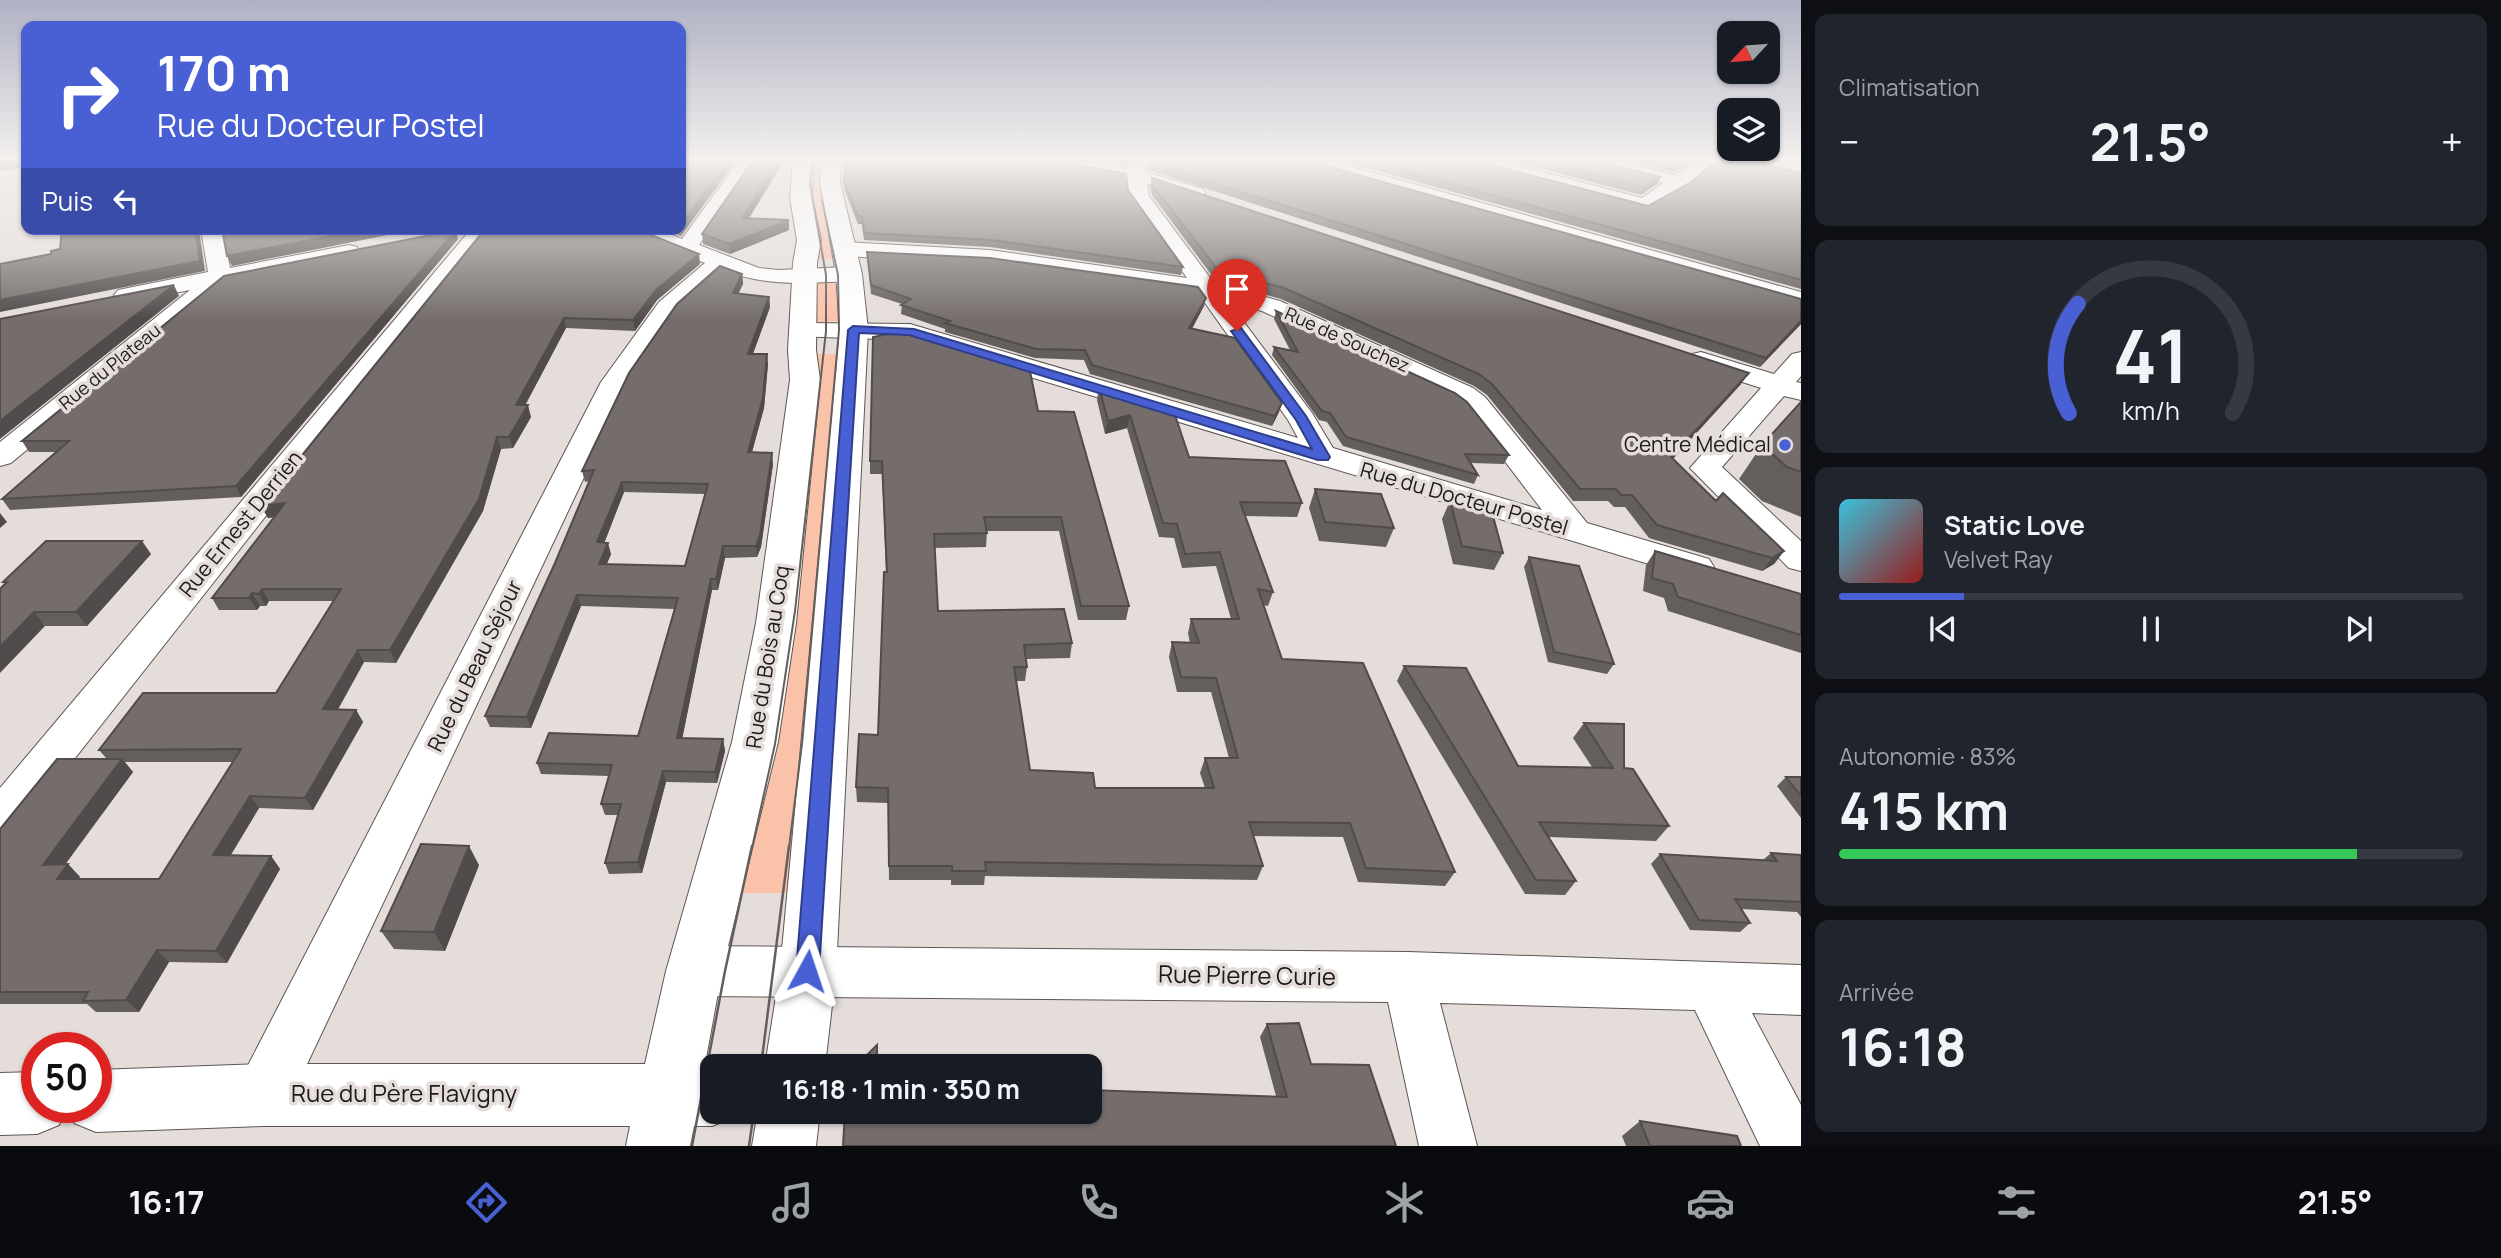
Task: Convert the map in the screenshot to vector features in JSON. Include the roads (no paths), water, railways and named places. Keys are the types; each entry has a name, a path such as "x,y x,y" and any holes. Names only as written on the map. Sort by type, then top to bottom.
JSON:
{"main road":[{"name":"Rue du Bois au Coq","path":"796,1054 807,971 828,330 804,276 809,240 804,212"},
{"name":"Rue du Bois au Coq","path":"679,1112 694,971 755,742 776,623 805,380 828,330 846,262 836,212"},
{"name":"Rue du Père Flavigny","path":"112,1100 263,1095 679,1112"},
{"path":"0,1104 21,1103"},
{"path":"784,1146 787,1124"}],"street":[{"name":"Rue du Beau Séjour","path":"263,1095 615,382 703,255 723,212"},
{"path":"1151,212 1302,419 1323,457"},
{"path":"1493,212 1801,299"},
{"path":"212,235 220,277"},
{"name":"Rue Ernest Derrien","path":"0,820 463,235"},
{"path":"652,235 755,274 804,276 846,262"},
{"path":"104,300 371,248"},
{"name":"Rue de Souchez","path":"846,262 990,257 1204,286 1271,306 1463,394 1475,403 1576,531"},
{"name":"Rue du Plateau","path":"0,457 220,277"},
{"name":"Rue du Docteur Postel","path":"828,330 910,332 1722,574"},
{"path":"1674,351 1791,389"},
{"path":"1801,360 1791,389 1705,468 1801,560"},
{"name":"Rue Pierre Curie","path":"694,971 1408,977 1801,990"},
{"path":"1408,977 1448,1146"},
{"path":"1710,985 1791,1146"}],"tram line":[{"path":"752,848 775,744 795,611 826,331 826,275 815,212"},
{"path":"789,848 802,744 839,330 838,275 825,212"},
{"path":"692,1146 752,846"},
{"path":"763,1054 789,846"},
{"path":"749,1146 752,1124"}],"place":[{"name":"Centre Médical","path":"1785,445"}]}
